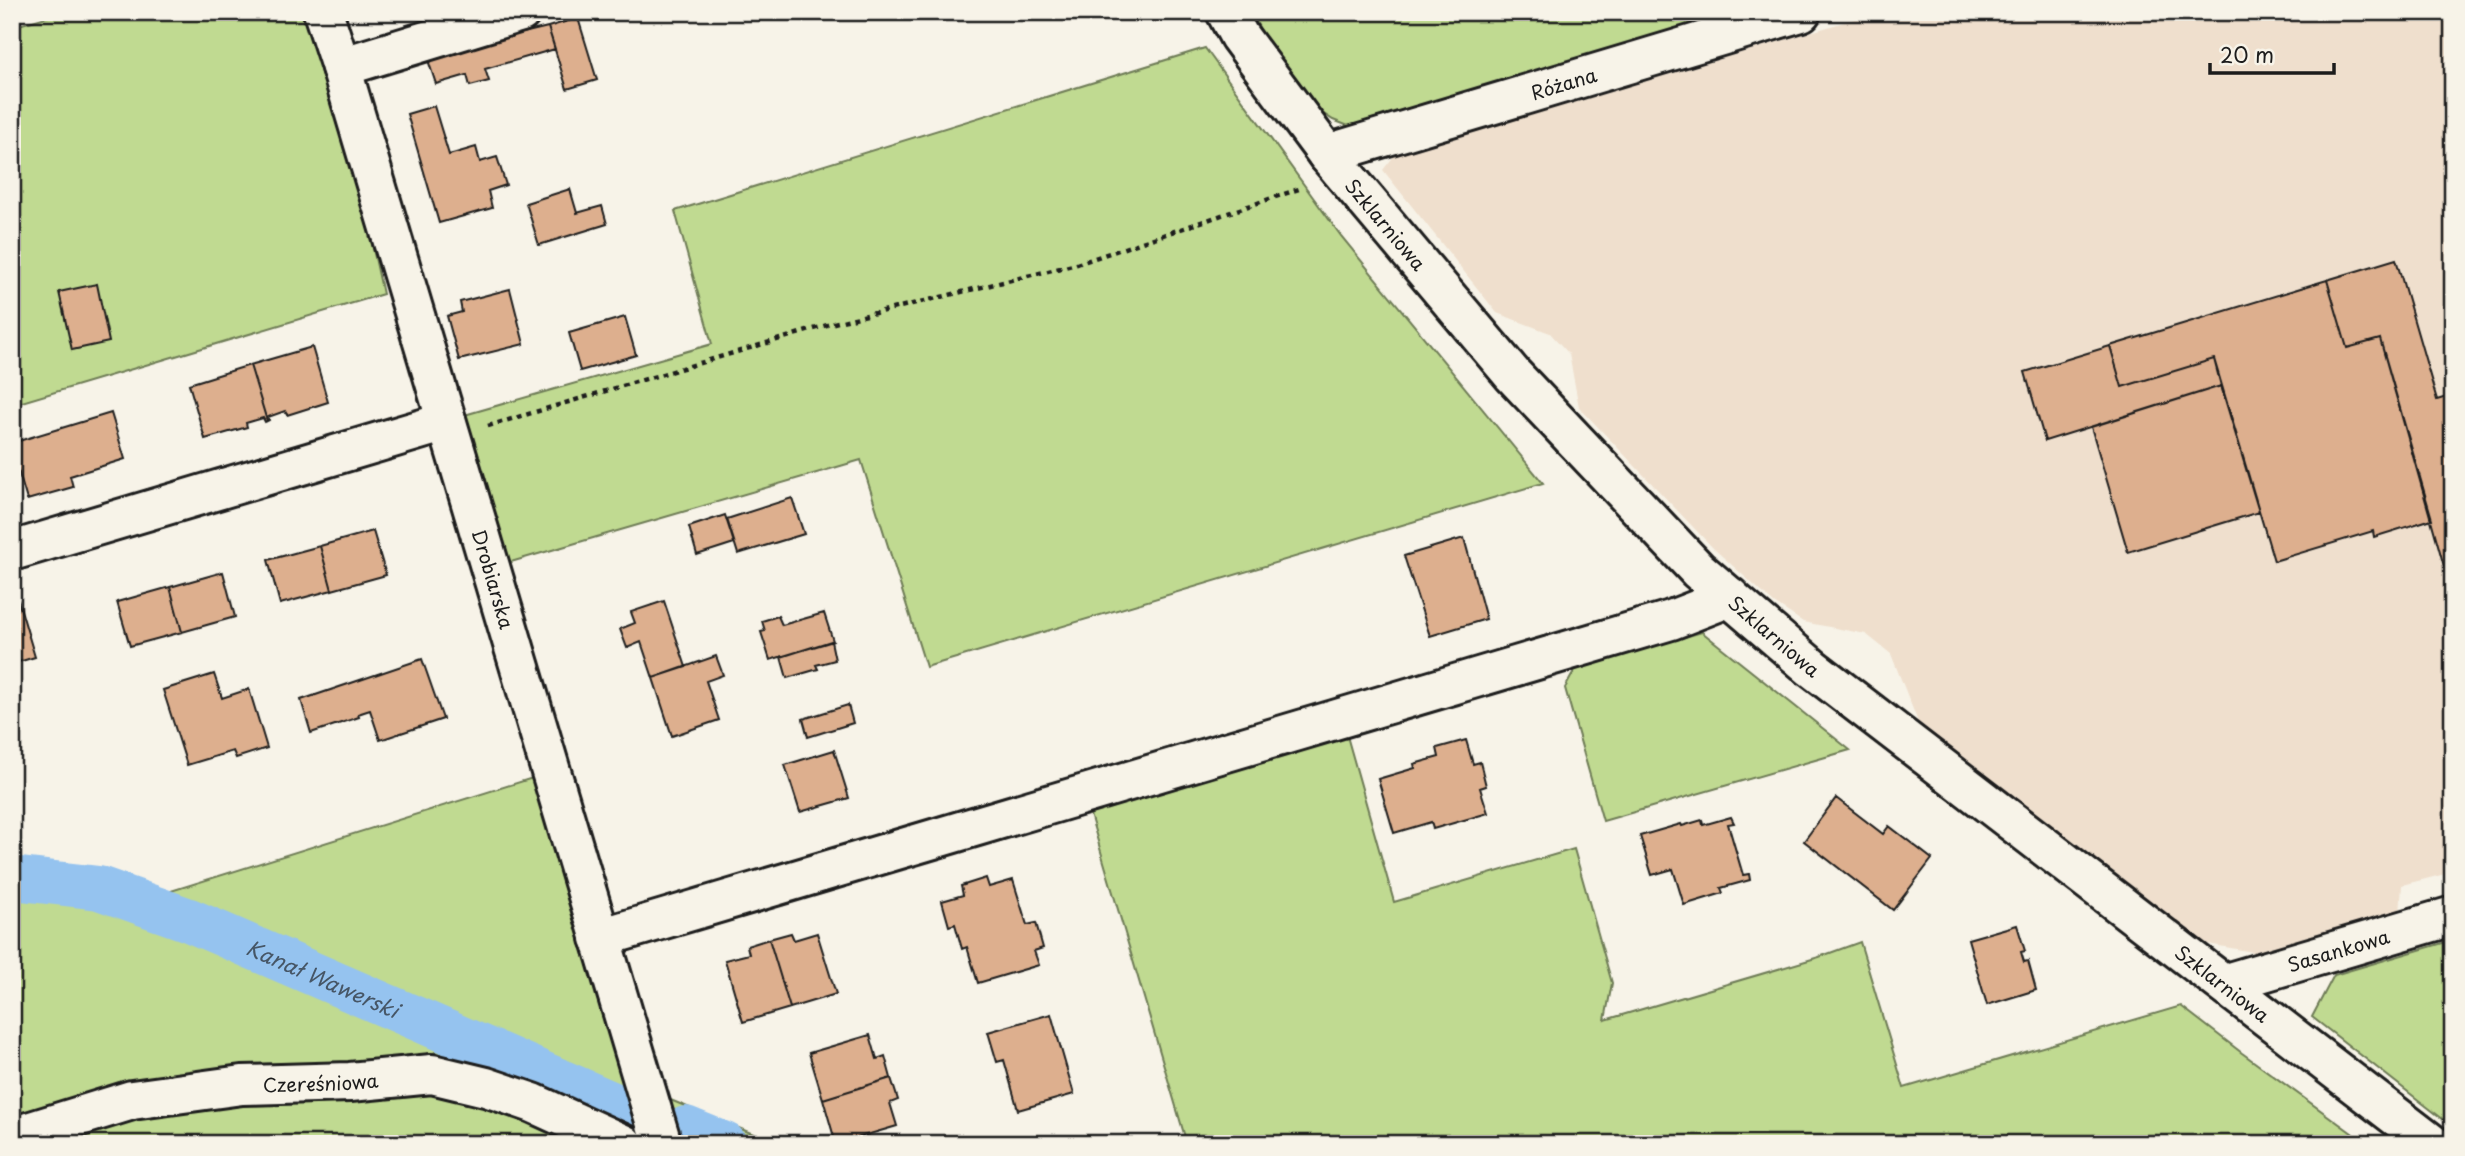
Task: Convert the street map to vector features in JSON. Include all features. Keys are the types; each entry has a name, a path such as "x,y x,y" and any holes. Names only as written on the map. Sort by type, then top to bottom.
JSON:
{"street":[{"name":"Drobiarska","path":"323,12 662,1144"},
{"path":"341,67 520,12"},
{"name":"Szklarniowa","path":"1226,12 1239,36 1335,164 1513,375 1698,570 1812,668 2226,983 2432,1144"},
{"name":"Różana","path":"1335,164 1801,12"},
{"path":"12,551 448,430"},
{"path":"600,938 1671,620 1730,597"},
{"name":"Sasankowa","path":"2226,983 2453,916"},
{"name":"Czereśniowa","path":"12,1138 132,1100 242,1085 350,1082 432,1074 485,1087 533,1103 623,1144"}],"path":[{"path":"448,430 834,323 1077,264 1335,164"}],"shaded area":[{"path":"1878,12 2453,12 2453,872 2402,885 2400,914 2264,954 2197,942 1918,722 1891,654 1866,634 1803,622 1774,603 1713,548 1579,407 1569,354 1550,333 1497,313 1383,170 1394,156"}],"green space":[{"path":"63,12 303,12 357,176 383,294 12,405 12,27"},
{"path":"1251,12 1767,12 1364,132 1333,120 1313,107 1264,37"},
{"path":"1205,48 1341,236 1543,483 926,667 861,460 504,564 461,416 712,344 675,211"},
{"path":"1702,632 1850,750 1603,821 1565,688 1576,668"},
{"path":"1347,736 1394,902 1574,849 1612,983 1605,1020 1819,957 1860,942 1904,1088 2181,1006 2367,1144 1187,1144 1089,811"},
{"path":"539,776 639,1134 435,1052 411,1067 12,1128 12,863 106,875 155,896"},
{"path":"2453,940 2453,1127 2312,1017 2334,975"},
{"path":"459,1093 591,1144 33,1144 103,1121 271,1096"},
{"path":"668,1099 778,1144 681,1144"}],"building":[{"path":"578,18 597,80 567,89 548,27"},
{"path":"548,27 555,49 485,69 489,81 470,86 467,75 436,84 428,60"},
{"path":"434,106 449,155 476,147 480,162 497,157 506,185 488,191 492,208 439,223 407,114"},
{"path":"570,189 577,213 602,206 607,224 539,245 526,203"},
{"path":"2396,259 2437,400 2453,395 2453,564 2444,566 2380,339 2347,348 2327,280"},
{"path":"2327,280 2347,348 2380,339 2432,519 2374,537 2373,531 2274,561 2214,359 2122,387 2110,346"},
{"path":"97,284 109,342 72,350 59,292"},
{"path":"510,289 524,344 459,360 447,316 462,312 460,302"},
{"path":"625,317 636,355 580,371 569,333"},
{"path":"2110,346 2122,387 2214,359 2221,386 2045,441 2025,372"},
{"path":"312,347 328,402 287,415 285,411 268,417 267,421 250,365"},
{"path":"250,365 267,421 263,418 246,423 247,427 205,439 189,384"},
{"path":"2221,386 2259,512 2128,552 2091,427"},
{"path":"111,413 125,459 70,476 73,487 27,500 12,443"},
{"path":"792,498 804,534 738,554 727,519"},
{"path":"725,515 734,543 697,555 689,527"},
{"path":"373,531 386,575 332,590 320,546"},
{"path":"1464,538 1486,619 1430,636 1404,556"},
{"path":"320,546 332,590 280,604 268,560"},
{"path":"223,572 235,617 182,632 170,587"},
{"path":"170,587 182,632 130,646 117,602"},
{"path":"18,600 35,657 12,664 12,601"},
{"path":"664,601 686,667 653,678 641,642 627,648 620,629 635,623 631,612"},
{"path":"824,613 833,641 770,660 761,632 765,631 762,621 778,616 782,625"},
{"path":"831,641 835,660 816,665 818,669 787,678 781,657"},
{"path":"716,656 723,675 706,681 719,720 672,736 653,678"},
{"path":"422,659 443,719 380,740 370,710 358,714 359,717 311,733 301,700"},
{"path":"214,674 222,698 249,689 267,748 236,758 233,751 187,765 163,690"},
{"path":"848,705 853,723 808,737 803,719"},
{"path":"1466,740 1473,764 1480,762 1486,786 1480,788 1488,813 1433,829 1431,822 1394,833 1378,779 1415,768 1414,764 1439,757 1437,748"},
{"path":"834,750 849,798 800,812 785,765"},
{"path":"1836,798 1883,834 1889,826 1932,859 1893,910 1804,841"},
{"path":"1731,817 1734,823 1728,824 1743,875 1749,874 1750,880 1721,888 1723,893 1684,905 1673,869 1652,875 1640,836 1681,824 1682,826 1702,820 1703,825"},
{"path":"986,878 989,887 1013,880 1027,925 1036,923 1043,948 1034,951 1039,965 978,983 967,947 962,949 955,924 949,926 942,901 963,895 961,886"},
{"path":"2017,925 2025,951 2021,952 2024,962 2028,961 2036,990 1987,1005 1968,939"},
{"path":"791,933 794,940 817,933 836,994 790,1008 769,939"},
{"path":"769,939 790,1008 743,1022 725,960 749,954 747,946"},
{"path":"1051,1014 1074,1094 1018,1110 1004,1060 997,1062 988,1032"},
{"path":"870,1035 877,1059 885,1056 891,1078 823,1099 809,1053"},
{"path":"891,1078 898,1100 890,1103 897,1126 836,1144 823,1099"}],"waterway":[{"name":"Kanał Wawerski","path":"12,878 99,888 189,920 625,1109"},
{"name":"Kanał Wawerski","path":"686,1128 725,1144"}]}
